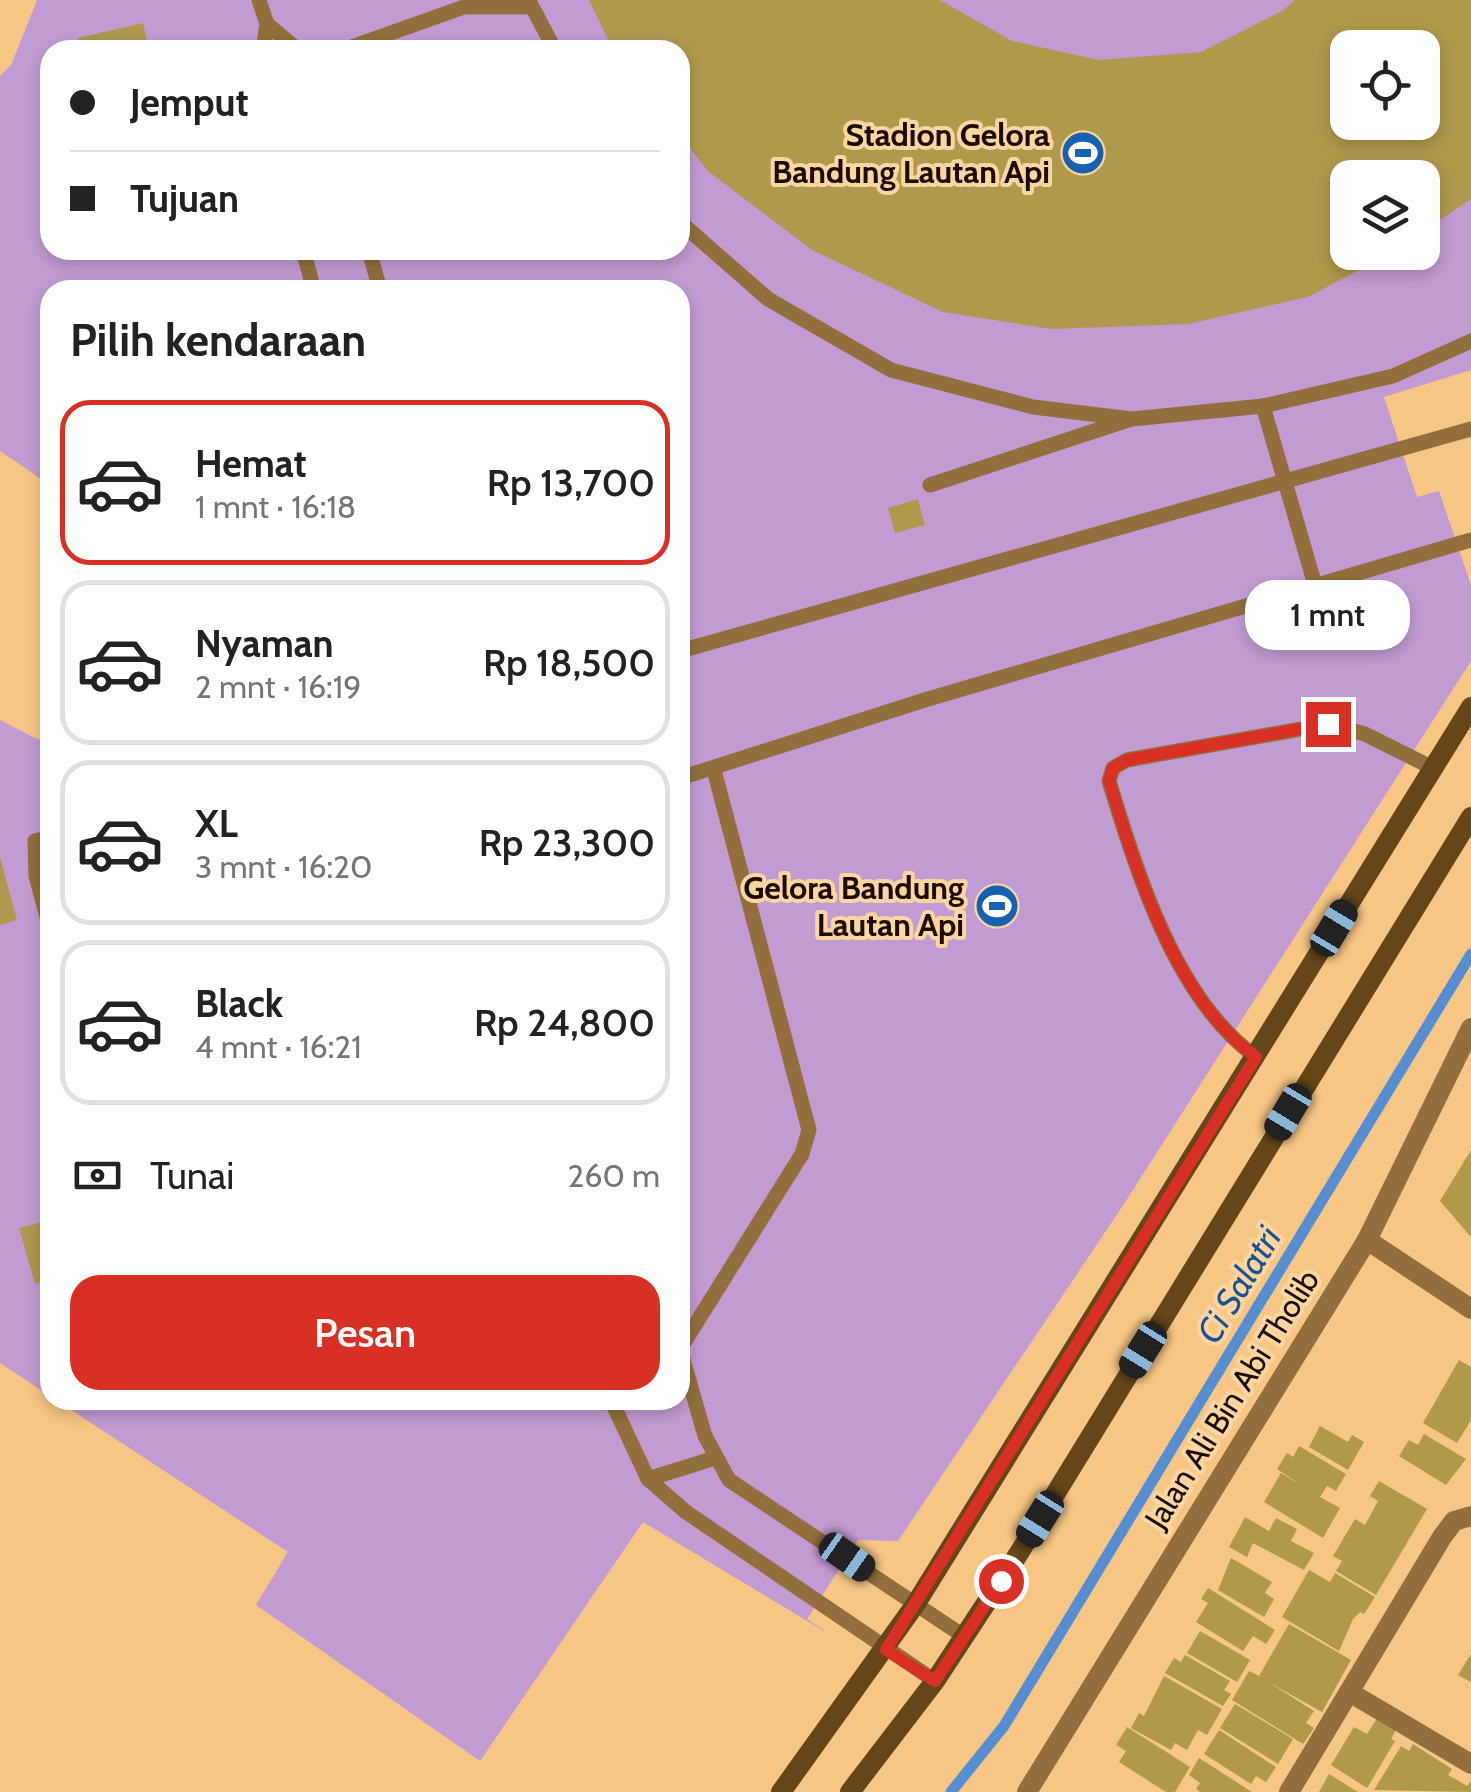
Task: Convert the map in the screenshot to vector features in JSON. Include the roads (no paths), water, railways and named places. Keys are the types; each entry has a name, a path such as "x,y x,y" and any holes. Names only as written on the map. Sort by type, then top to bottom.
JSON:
{"street":[{"path":"780,1792 916,1605 1471,706"},
{"path":"850,1792 965,1637 1471,817"},
{"name":"Jalan Ali Bin Abi Tholib","path":"1027,1792 1367,1240 1471,1028"},
{"path":"1367,1240 1471,1309"},
{"path":"1289,1792 1442,1536 1454,1522 1471,1516"},
{"path":"1350,1692 1471,1764"}],"lane":[{"path":"259,0 267,24 265,40"},
{"path":"373,40 464,8 530,4 550,40"},
{"path":"267,24 286,40"},
{"path":"690,231 768,300 891,370 1032,407 1132,419 1262,406 1394,376 1471,341"},
{"path":"1262,406 1315,585"},
{"path":"930,486 1132,419"},
{"path":"690,649 1471,429"},
{"path":"690,776 928,700 1471,540"},
{"path":"1256,1057 1230,1038 1192,986 1134,861 1109,780 1113,768 1127,760 1328,724 1365,734 1433,768"},
{"path":"690,1334 802,1154 809,1130 714,770"},
{"path":"40,855 36,876 40,891"},
{"path":"690,1382 714,1458 729,1480 965,1637"},
{"path":"615,1410 648,1479 686,1512 935,1681"},
{"path":"648,1479 714,1458"}],"waterway":[{"name":"Ci Salatri","path":"951,1792 1004,1726 1471,954"}],"place":[{"name":"Stadion Gelora Bandung Lautan Api","path":"1083,153"},
{"name":"Gelora Bandung Lautan Api","path":"997,906"}]}
